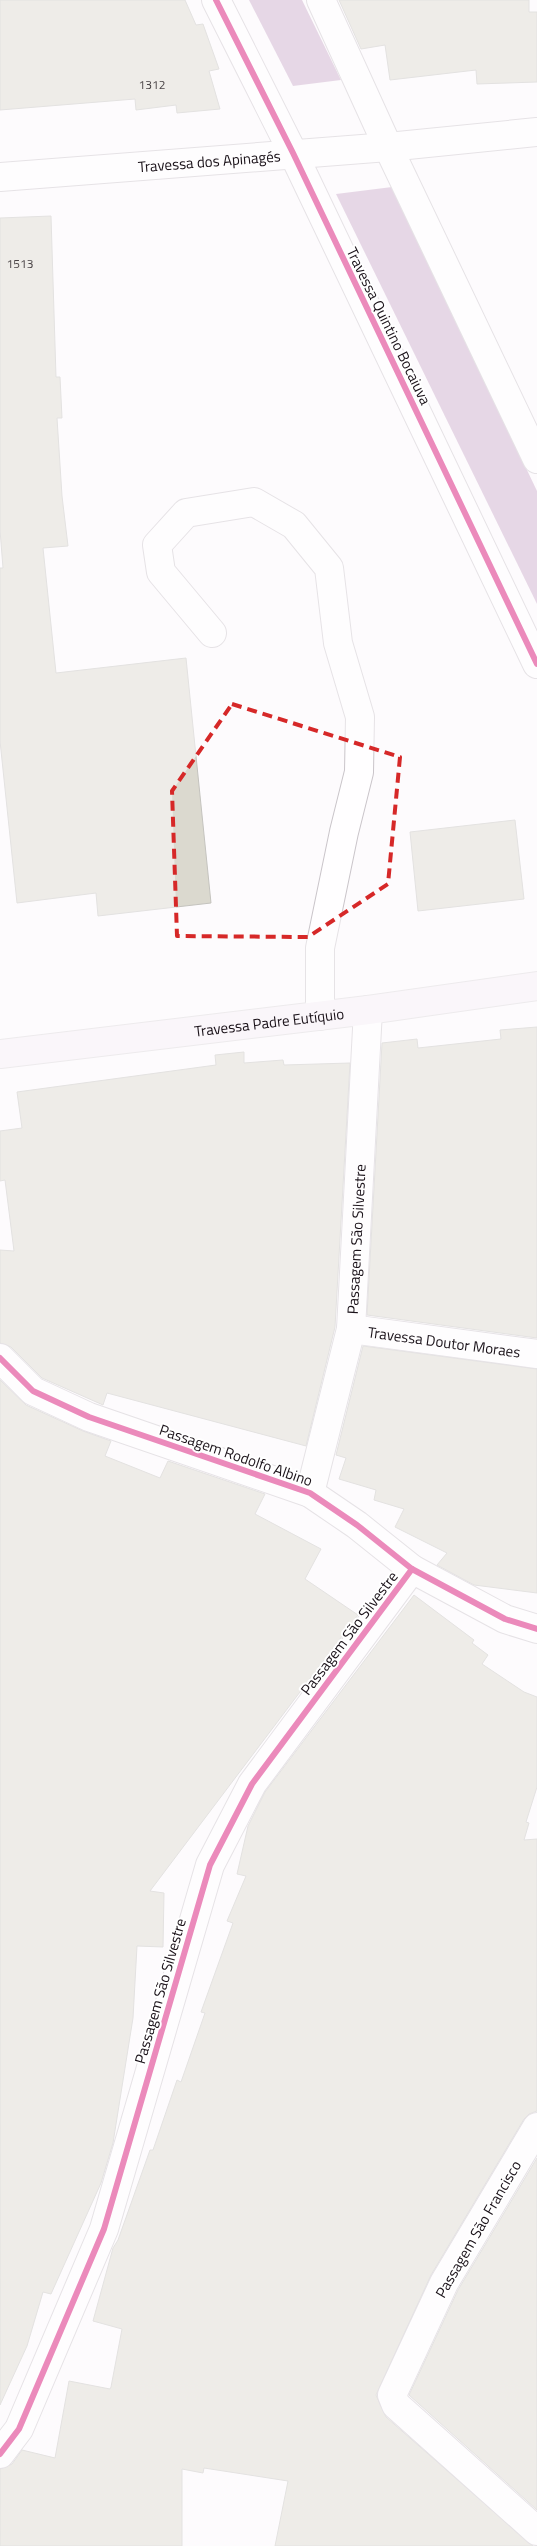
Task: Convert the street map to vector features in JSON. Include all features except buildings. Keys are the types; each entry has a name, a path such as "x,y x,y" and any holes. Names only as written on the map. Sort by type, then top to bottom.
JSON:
{"main road":[{"name":"Travessa Padre Eutíquio","path":"0,1054 368,1010 537,986"}],"street":[{"name":"Travessa Quintino Bocaiuva","path":"216,0 293,154 537,664"},
{"path":"321,0 388,147 537,459"},
{"name":"Travessa dos Apinagés","path":"0,177 388,147 537,132"},
{"path":"212,633 161,572 158,545 186,513 254,502 294,525 329,568 338,643 360,717 359,772 344,832 320,948 320,1016"},
{"name":"Passagem São Silvestre","path":"310,1492 351,1329 368,1010"},
{"name":"Travessa Doutor Moraes","path":"351,1329 537,1354"},
{"name":"Passagem Rodolfo Albino","path":"0,1358 33,1391 89,1417 310,1492 357,1525 412,1569 505,1620 537,1629"},
{"name":"Passagem São Silvestre","path":"0,2454 19,2429 104,2229 210,1865 252,1784 412,1569"},
{"name":"Passagem São Francisco","path":"537,2127 444,2283 392,2395 396,2405 537,2531"}],"highlighted area":[{"path":"232,704 400,757 388,884 308,937 177,936 172,791"}],"shaded area":[{"path":"249,0 302,0 341,80 293,86"},
{"path":"392,187 537,491 537,604 336,194"}],"cycle path":[{"path":"216,0 293,153 537,664"},
{"path":"0,1358 33,1391 89,1417 310,1493 357,1525 412,1569 505,1619 537,1629"},
{"path":"0,2454 19,2429 104,2229 210,1865 252,1784 412,1569"}]}
